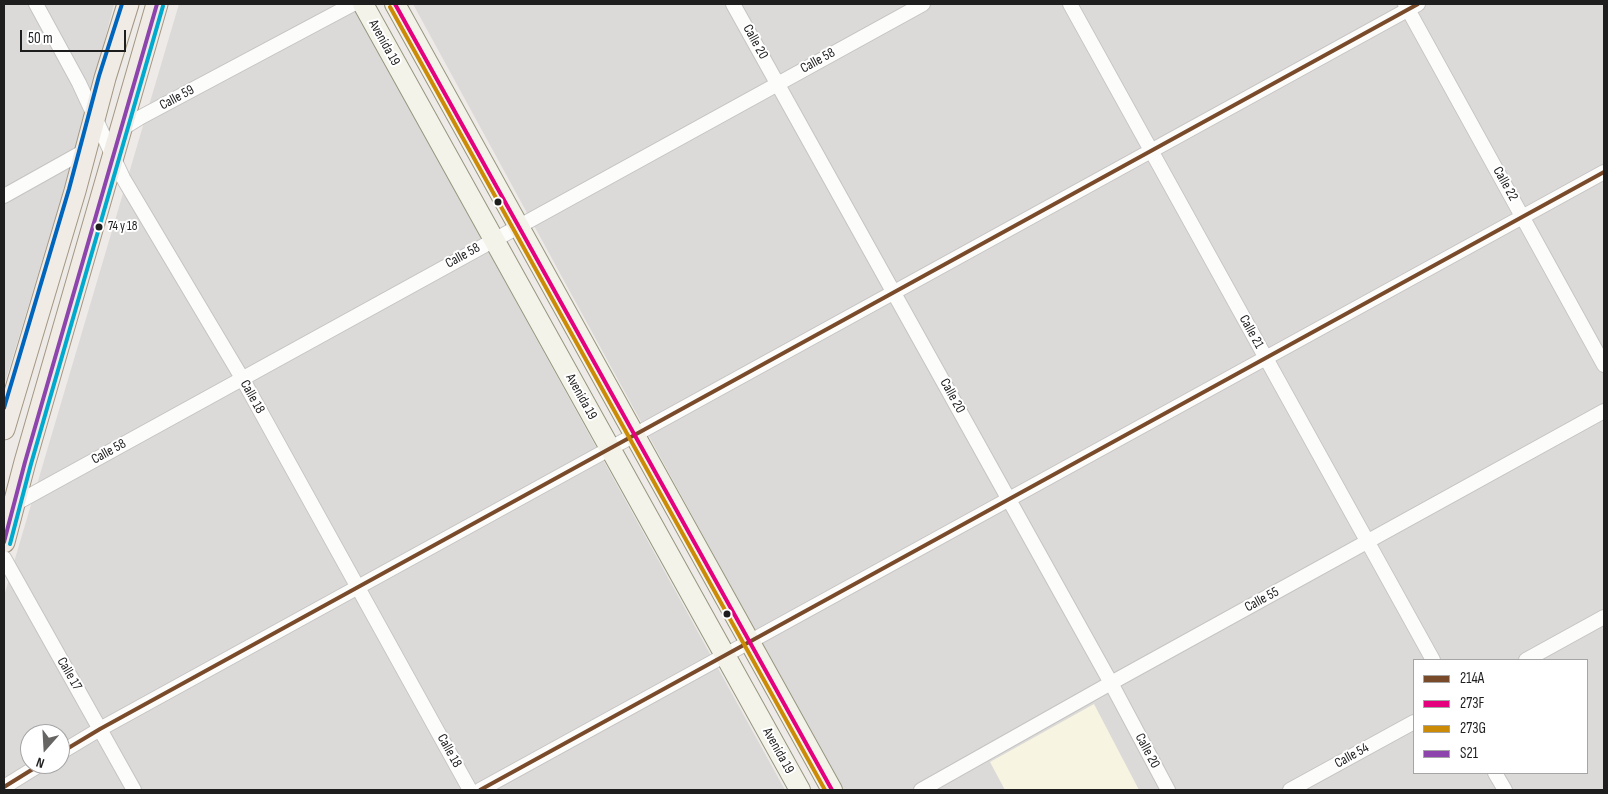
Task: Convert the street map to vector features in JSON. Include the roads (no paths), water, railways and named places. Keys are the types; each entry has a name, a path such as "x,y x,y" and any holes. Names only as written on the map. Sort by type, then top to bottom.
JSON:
{"main road":[{"path":"4,429 128,4"},
{"path":"4,542 8,507 112,142 157,4"},
{"name":"Avenida 19","path":"363,4 800,790"},
{"name":"Avenida 19","path":"395,4 832,790"}],"street":[{"name":"Calle 18","path":"36,4 79,83 95,118 112,142 123,178 242,378 470,790"},
{"name":"Calle 59","path":"4,196 86,150 112,142 149,113 353,4"},
{"name":"Calle 20","path":"733,4 1111,683 1168,790"},
{"name":"Calle 58","path":"8,507 923,4"},
{"name":"Calle 21","path":"1070,4 1432,659"},
{"path":"70,747 1151,151 1410,6"},
{"name":"Calle 22","path":"1410,6 1604,365"},
{"path":"480,790 1604,172"},
{"name":"Calle 55","path":"921,790 1111,683 1604,412"},
{"name":"Calle 17","path":"4,558 134,790"},
{"path":"1528,659 1604,617"},
{"name":"Calle 54","path":"1290,790 1413,723"},
{"path":"4,787 25,774"},
{"path":"1496,774 1505,790"}],"place":[{"name":"74 y 18","path":"99,227"}]}
